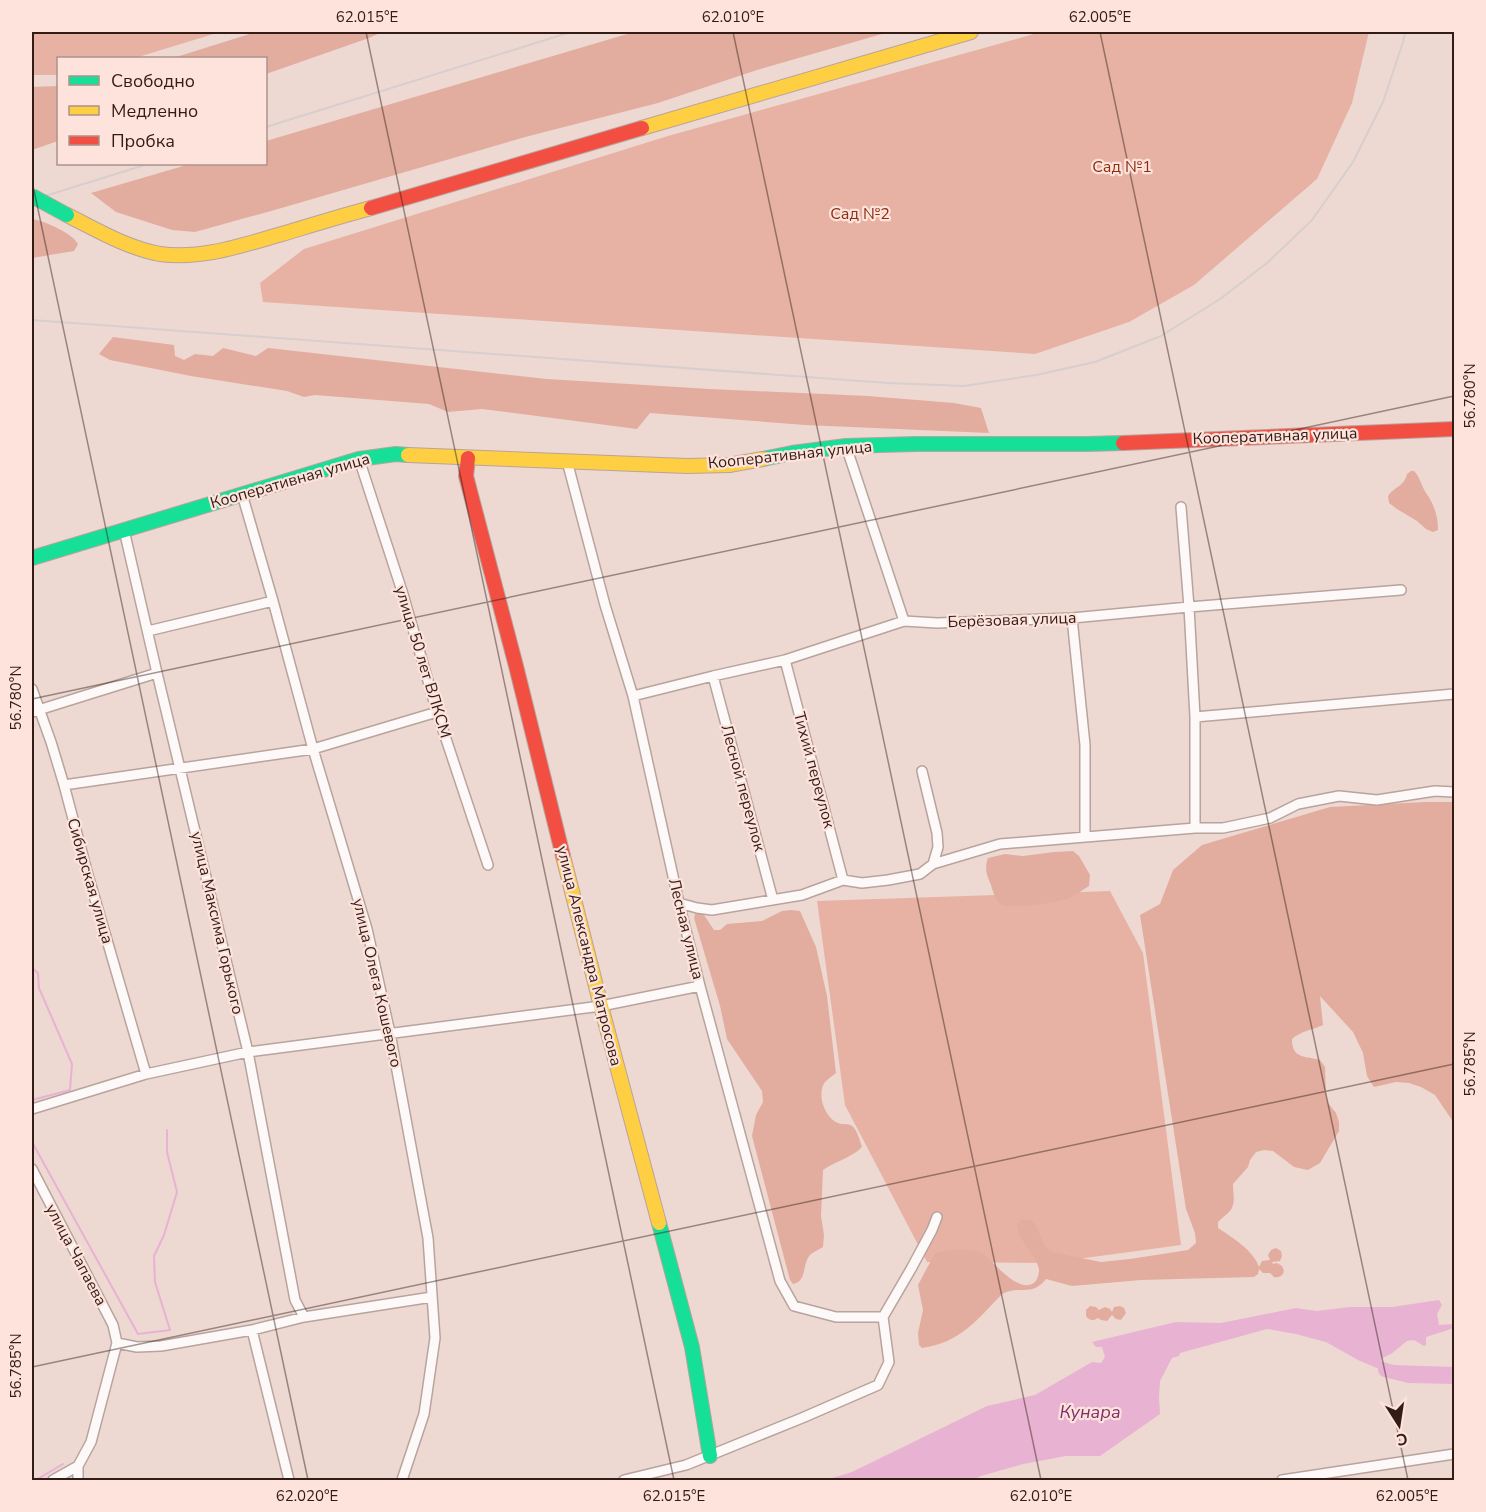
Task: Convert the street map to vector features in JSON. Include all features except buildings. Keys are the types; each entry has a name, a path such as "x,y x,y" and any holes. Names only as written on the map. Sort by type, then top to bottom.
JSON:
{"main road":[{"path":"32,196 119,241 143,249 172,255 209,252 255,242 971,32"},
{"name":"Кооперативная улица","path":"32,558 359,459 396,454 687,466 729,465 846,446 1087,444 1455,429"},
{"name":"улица Александра Матросова","path":"468,458 466,476 601,1006 692,1347 710,1456"}],"street":[{"path":"846,446 904,621"},
{"name":"улица 50 лет ВЛКСМ","path":"359,459 402,591 437,712 488,866"},
{"name":"Лесная улица","path":"567,461 633,696 679,903 780,1281 794,1306 837,1317 883,1317"},
{"name":"улица Олега Кошевого","path":"242,494 313,749 367,929 390,1033 428,1238 435,1338 424,1414 402,1480"},
{"path":"1181,507 1195,717 1195,828"},
{"name":"улица Максима Горького","path":"124,530 248,1052 295,1300 304,1317"},
{"name":"Берёзовая улица","path":"633,696 785,660 904,621 937,623 1072,618 1401,590"},
{"path":"148,631 273,601"},
{"path":"1072,618 1085,745 1085,837"},
{"name":"Тихий переулок","path":"785,660 843,880"},
{"path":"35,711 157,673"},
{"name":"Лесной переулок","path":"713,676 773,900"},
{"name":"Сибирская улица","path":"32,689 35,711 51,742 64,785 146,1074"},
{"path":"1195,717 1455,694"},
{"path":"64,785 313,749 437,712"},
{"path":"922,771 937,833 938,847 933,864"},
{"path":"679,903 712,910 802,895 843,880 862,883 888,880 920,874 933,864 1000,844 1195,828 1223,828 1270,818 1298,804 1339,796 1377,800 1435,791 1455,792"},
{"path":"32,1109 146,1074 248,1052 601,1006 700,986"},
{"name":"улица Чапаева","path":"32,1169 113,1325 117,1343"},
{"path":"624,1480 686,1465 878,1386 889,1362 883,1317 911,1269 937,1217"},
{"path":"78,1480 78,1466 91,1442 117,1343 137,1347 161,1346 252,1330 304,1317 432,1297"},
{"path":"252,1330 289,1480"},
{"path":"1282,1480 1455,1454"},
{"path":"53,1480 78,1466"}],"green space":[{"path":"32,32 220,32 138,57 57,57 57,75 32,75"},
{"path":"1041,32 1369,32 1352,103 1317,179 1194,285 1129,322 1035,354 263,302 260,283 304,249 668,136"},
{"path":"1110,891 1143,953 1181,1245 1048,1263 927,1262 845,1105 817,901"}],"shaded area":[{"path":"256,32 382,32 267,74 267,57 176,57"},
{"path":"634,32 889,32 757,70 658,103 529,136 195,232 172,230 116,212 91,193 187,165 267,165 267,141"},
{"path":"57,86 57,141 32,150 32,87"},
{"path":"32,219 51,225 70,236 78,244 74,251 32,258"},
{"path":"113,337 174,345 175,356 184,360 195,354 213,356 223,348 256,356 268,348 547,379 868,396 954,403 981,408 989,433 805,425 650,413 637,429 482,409 448,412 429,404 315,395 304,397 287,391 110,360 99,354"},
{"path":"1411,471 1418,476 1433,506 1438,530 1433,532 1426,529 1389,503 1388,496 1402,484"},
{"path":"1454,802 1454,1123 1435,1095 1421,1087 1396,1082 1374,1087 1367,1076 1363,1053 1353,1032 1320,996 1323,1025 1303,1032 1292,1039 1294,1050 1300,1056 1320,1060 1325,1067 1326,1095 1328,1103 1336,1113 1339,1131 1320,1163 1308,1170 1294,1167 1273,1151 1256,1152 1248,1167 1233,1184 1232,1208 1218,1222 1218,1228 1247,1250 1259,1267 1262,1261 1270,1260 1268,1255 1271,1250 1276,1248 1281,1251 1280,1261 1272,1262 1282,1266 1284,1271 1282,1275 1274,1277 1259,1269 1258,1274 1254,1277 1141,1280 1072,1286 1046,1279 1036,1288 1014,1290 1002,1294 976,1321 958,1335 947,1341 922,1348 919,1345 918,1333 923,1310 918,1285 935,1253 958,1250 976,1251 1014,1281 1028,1285 1036,1281 1039,1269 1020,1236 1017,1224 1021,1220 1031,1220 1037,1227 1044,1245 1052,1252 1101,1262 1188,1250 1196,1243 1195,1233 1186,1209 1140,915 1160,904 1173,870 1202,845 1330,807"},
{"path":"1073,851 1079,856 1090,875 1089,886 1077,894 1055,902 1025,906 1002,905 996,899 986,872 988,858 1005,854 1023,856"},
{"path":"782,911 800,911 816,947 827,996 836,1073 822,1087 823,1105 833,1120 854,1128 862,1147 854,1154 823,1170 821,1216 823,1247 810,1255 800,1280 793,1284 790,1280 752,1136 756,1115 763,1102 762,1091 727,1039 720,1006 694,918 698,912 704,915 714,930 720,930 727,924 762,921"},
{"path":"1090,1306 1099,1310 1105,1307 1112,1312 1114,1307 1120,1306 1126,1313 1121,1320 1112,1315 1107,1321 1098,1318 1092,1320 1086,1316 1086,1310"}],"water":[{"name":"Кунара","path":"1439,1300 1442,1305 1437,1314 1439,1325 1454,1324 1454,1328 1426,1337 1424,1346 1414,1340 1407,1341 1381,1361 1392,1365 1454,1367 1454,1378 1391,1374 1358,1360 1326,1342 1267,1329 1180,1353 1179,1356 1172,1358 1160,1381 1160,1414 1100,1456 1066,1456 1023,1464 972,1480 826,1480 852,1472 987,1406 1035,1395 1092,1362 1101,1363 1105,1357 1102,1347 1096,1347 1092,1342 1176,1322 1221,1323 1296,1308 1317,1311 1350,1307 1392,1307"}],"waterway":[{"path":"32,968 38,973 39,988 72,1064 70,1090 32,1100"},
{"path":"32,1142 138,1334 170,1330 155,1282 154,1256 164,1235 177,1192 167,1152 167,1130"},
{"name":"Кунара","path":"1385,1370 1409,1376 1454,1377"},
{"path":"36,1480 63,1464"}],"railway":[{"path":"267,127 571,32"},
{"path":"32,320 888,383 964,386 1036,375 1095,362 1161,336 1220,299 1267,263 1312,220 1353,162 1383,102 1405,32"},
{"path":"32,200 145,165"}],"traffic: fast":[{"path":"32,196 67,215"},
{"path":"763,459 846,446 1123,443"},
{"path":"32,558 359,459 396,454 408,455"},
{"path":"659,1223 692,1347 710,1456"}],"traffic: slow":[{"path":"642,128 971,32"},
{"path":"67,215 112,238 148,251 160,254 191,255 237,247 371,208"},
{"path":"408,455 687,466 729,465 763,459"},
{"path":"563,856 659,1223"}],"traffic: jam":[{"path":"371,208 642,128"},
{"path":"1123,443 1454,429"},
{"path":"468,458 466,476 563,856"}],"park label":[{"name":"Сад №1","path":"1122,167"},
{"name":"Сад №2","path":"860,214"}]}
